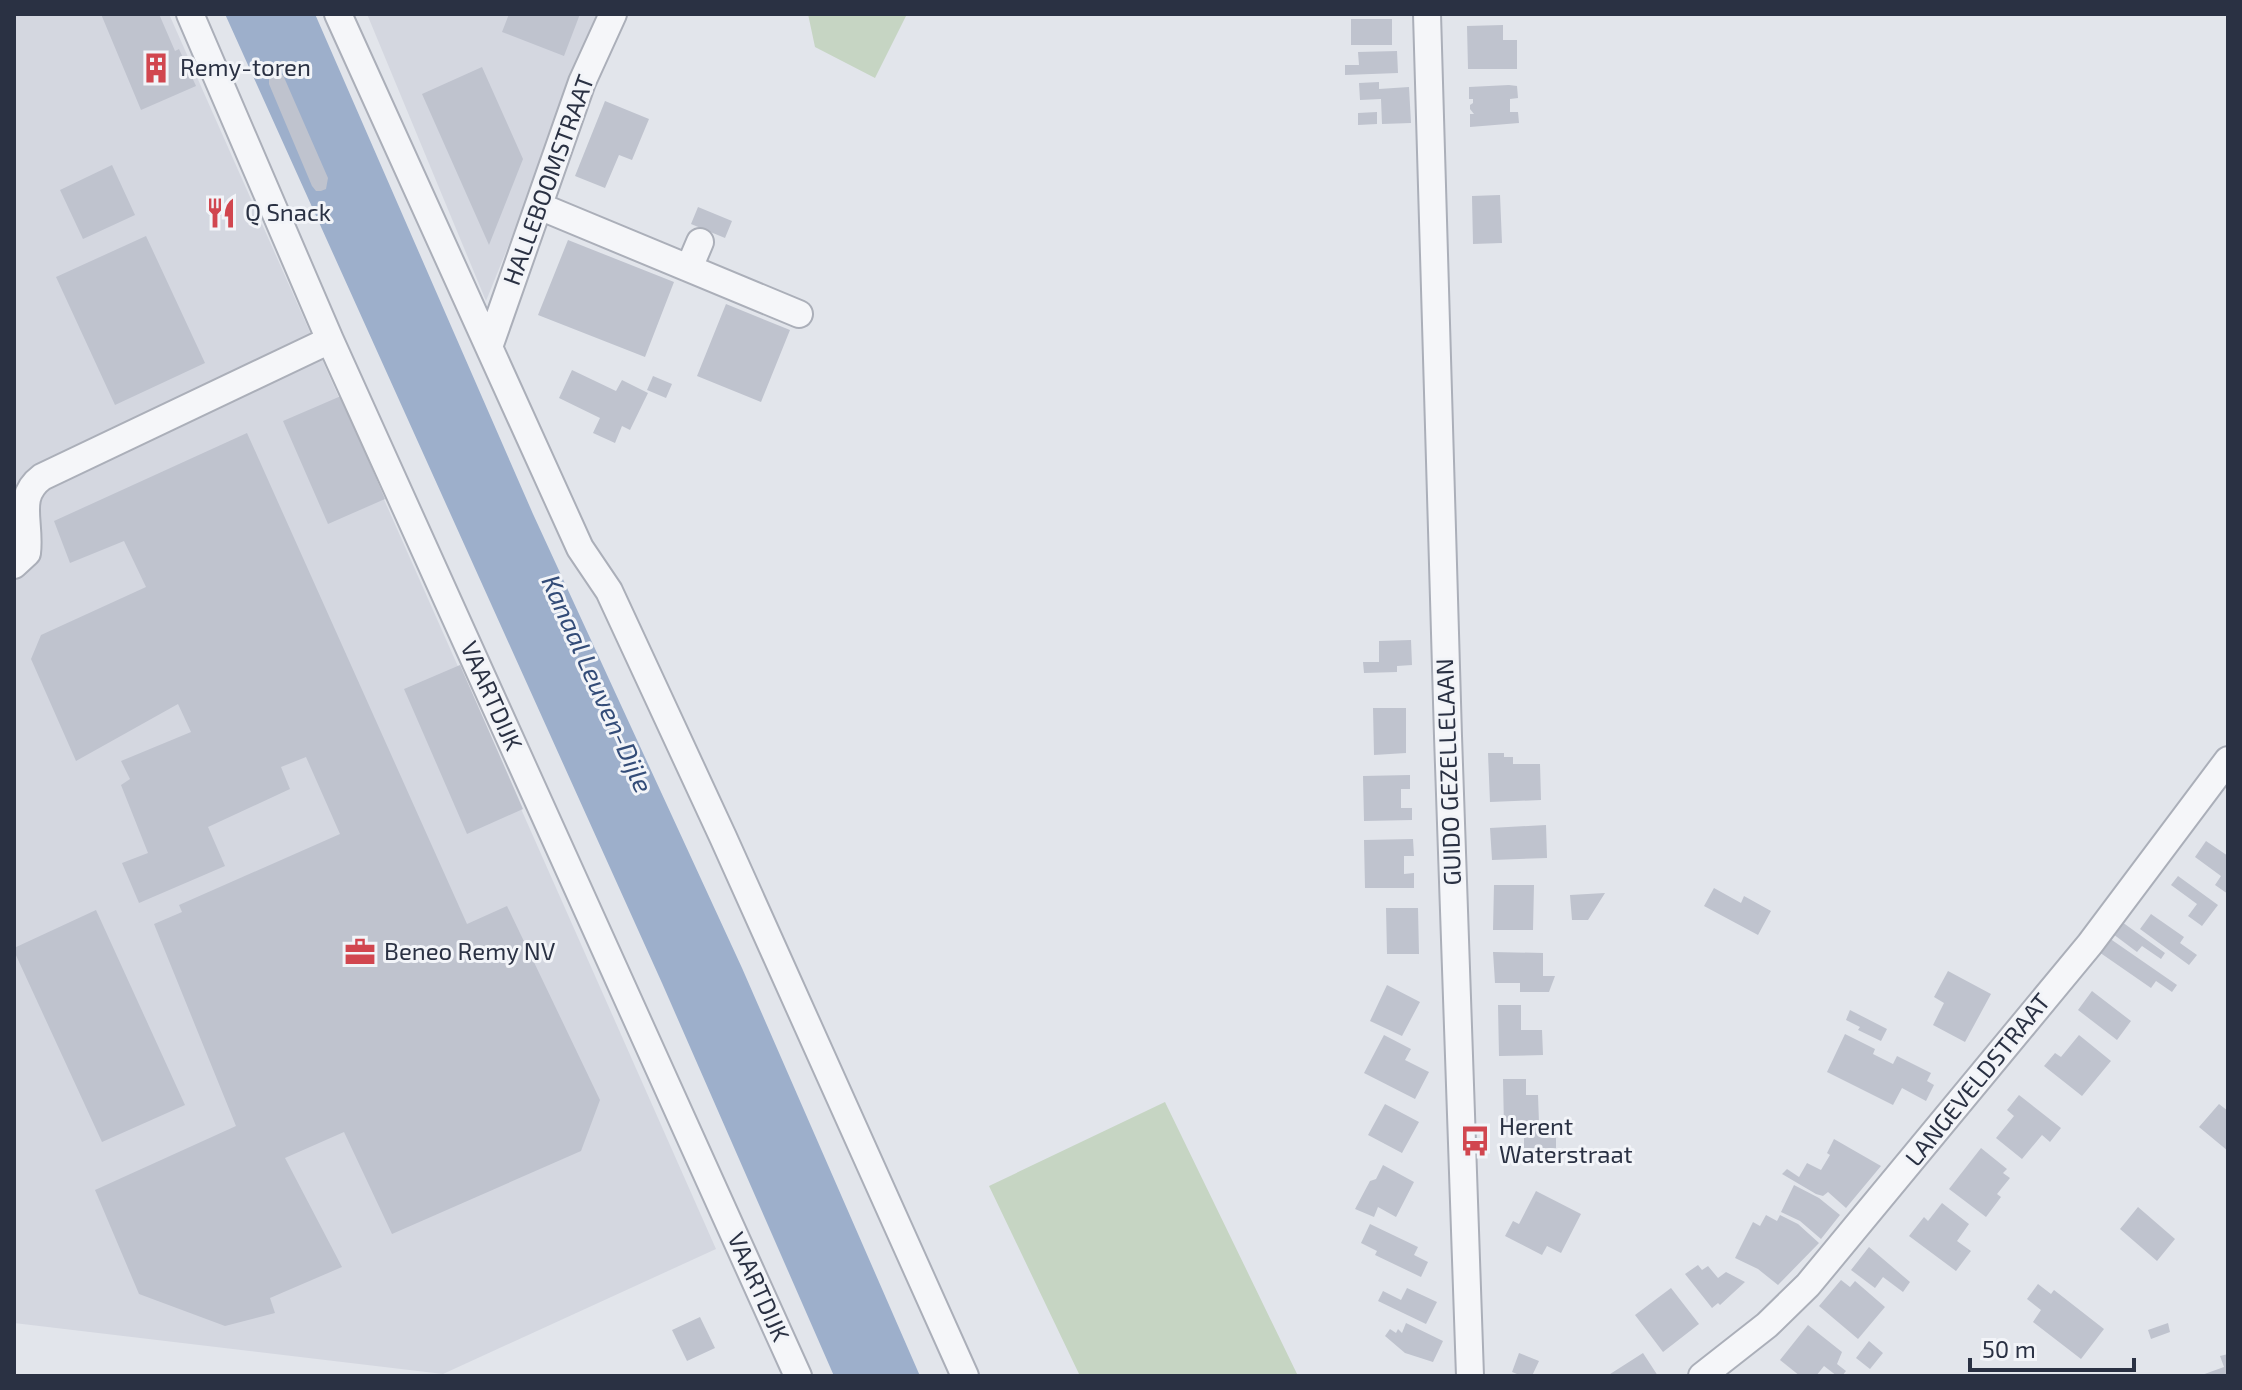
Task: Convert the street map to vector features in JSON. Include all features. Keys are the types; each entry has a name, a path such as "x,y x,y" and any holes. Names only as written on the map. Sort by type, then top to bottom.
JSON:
{"street":[{"name":"VAARTDIJK","path":"190,14 330,340 798,1376"},
{"path":"338,14 580,548 609,591 723,837 965,1376"},
{"name":"HALLEBOOMSTRAAT","path":"489,347 582,82 613,14"},
{"name":"GUIDO GEZELLELAAN","path":"1427,14 1470,1376"},
{"path":"539,206 799,314"},
{"path":"689,268 700,242"},
{"path":"14,565 27,553 30,537 26,496 30,486 42,477 330,340"},
{"name":"LANGEVELDSTRAAT","path":"1702,1376 1767,1325 1808,1285 2090,944 2228,760"}],"shaded area":[{"path":"14,14 169,14 716,1249 443,1374 14,1323"},
{"path":"367,14 602,14 486,301"}],"green space":[{"path":"808,14 907,14 875,78 815,47"},
{"path":"1165,1102 1298,1376 1080,1376 989,1186"}],"water":[{"name":"Kanaal Leuven-Dijle","path":"225,14 315,14 533,514 742,968 920,1376 834,1376 662,983"}],"building":[{"name":"Remy-toren","path":"101,14 159,14 175,51 179,49 196,86 141,110"},
{"path":"509,14 580,14 564,56 502,32"},
{"path":"1351,19 1392,19 1392,45 1351,45"},
{"path":"1503,25 1503,40 1517,40 1517,69 1468,69 1467,26"},
{"path":"1397,51 1398,73 1345,75 1345,65 1359,65 1358,52"},
{"path":"482,67 523,159 489,245 422,94"},
{"path":"274,72 283,75 328,178 326,189 316,191 312,186 269,84"},
{"path":"1379,82 1379,89 1409,87 1411,123 1382,124 1381,99 1360,100 1359,83"},
{"path":"1517,86 1518,98 1510,99 1510,112 1518,112 1519,123 1470,127 1470,114 1474,114 1470,109 1473,99 1469,99 1469,87"},
{"path":"605,101 649,119 632,160 619,155 605,188 575,176"},
{"path":"1377,112 1377,124 1358,125 1358,113"},
{"path":"112,165 135,215 83,239 60,190"},
{"path":"1500,195 1502,243 1473,244 1472,196"},
{"path":"698,207 732,221 725,238 691,224"},
{"path":"146,236 205,363 115,405 56,277"},
{"path":"568,240 674,282 645,357 538,315"},
{"path":"726,304 790,330 761,402 697,376"},
{"path":"572,370 616,391 622,380 648,393 630,430 622,426 615,443 593,433 600,418 559,398"},
{"path":"653,376 672,384 666,398 647,390"},
{"path":"341,396 385,499 328,524 283,421"},
{"path":"247,433 467,924 507,906 600,1100 581,1151 392,1234 344,1132 285,1158 342,1267 270,1298 275,1313 225,1326 139,1294 95,1190 236,1126 154,924 182,912 179,905 340,834 306,757 281,767 290,789 208,827 225,866 139,903 122,863 148,853 121,785 130,779 121,761 191,732 178,704 76,761 31,659 41,635 146,587 124,541 70,563 54,521"},
{"path":"1411,640 1412,665 1397,666 1397,672 1364,673 1363,662 1379,662 1379,641"},
{"path":"460,665 523,809 467,834 404,689"},
{"path":"1373,708 1406,708 1406,753 1374,755"},
{"path":"1488,753 1504,753 1504,757 1513,757 1513,764 1540,764 1541,800 1490,802"},
{"path":"1410,775 1410,789 1401,789 1401,808 1412,808 1412,820 1364,821 1363,776"},
{"path":"1546,825 1547,858 1492,860 1490,828"},
{"path":"1413,839 1414,856 1404,856 1404,874 1414,873 1414,888 1365,888 1364,840"},
{"path":"2206,841 2228,856 2228,894 2215,885 2221,876 2195,857"},
{"path":"2178,876 2218,905 2202,926 2188,916 2197,904 2171,885"},
{"path":"1494,885 1534,885 1533,930 1493,930"},
{"path":"1714,888 1741,903 1744,896 1771,911 1758,935 1704,906"},
{"path":"1605,893 1588,920 1572,920 1570,895"},
{"path":"1386,908 1418,908 1419,954 1387,954"},
{"path":"96,910 185,1105 102,1142 14,951 14,948"},
{"path":"2151,914 2184,937 2180,943 2197,955 2189,965 2140,929"},
{"path":"2122,922 2165,953 2161,959 2142,946 2137,952 2113,934"},
{"path":"2109,938 2177,985 2172,992 2156,981 2151,988 2099,952"},
{"path":"1493,952 1543,953 1543,976 1555,976 1549,992 1520,992 1520,983 1495,983"},
{"path":"1948,971 1991,994 1965,1042 1933,1025 1944,1003 1934,997"},
{"path":"1387,985 1420,1002 1402,1036 1370,1021"},
{"path":"2092,991 2131,1021 2117,1040 2078,1010"},
{"path":"1498,1005 1521,1005 1521,1030 1542,1030 1543,1055 1499,1056"},
{"path":"1850,1010 1887,1029 1881,1041 1858,1030 1860,1027 1846,1020"},
{"path":"1845,1034 1875,1049 1873,1054 1893,1064 1897,1056 1931,1073 1927,1081 1934,1085 1926,1101 1902,1088 1893,1105 1827,1072"},
{"path":"1384,1035 1411,1049 1405,1060 1429,1072 1415,1099 1364,1073"},
{"path":"2079,1035 2111,1061 2082,1096 2044,1066 2055,1053 2061,1057"},
{"path":"1503,1079 1526,1079 1526,1095 1538,1095 1539,1123 1556,1123 1556,1148 1524,1148 1524,1128 1504,1128"},
{"path":"2019,1095 2061,1128 2050,1142 2042,1135 2022,1159 1996,1138 2014,1116 2007,1110"},
{"path":"1385,1104 1419,1122 1402,1153 1368,1135"},
{"path":"2219,1104 2228,1111 2228,1151 2199,1127"},
{"path":"1834,1139 1881,1166 1846,1208 1828,1192 1823,1196 1816,1194 1782,1174 1787,1169 1799,1177 1807,1163 1821,1170 1830,1155 1827,1153"},
{"path":"1981,1148 2007,1169 2003,1173 2010,1178 1997,1194 2001,1197 1986,1217 1949,1189"},
{"path":"1383,1165 1414,1182 1396,1217 1378,1207 1374,1217 1355,1209"},
{"path":"1794,1185 1819,1198 1840,1215 1821,1239 1800,1221 1781,1212"},
{"path":"1536,1191 1581,1214 1561,1253 1547,1246 1542,1255 1505,1236 1513,1221 1519,1224"},
{"path":"1942,1203 1969,1224 1957,1241 1971,1251 1956,1271 1909,1236 1924,1217 1928,1221"},
{"path":"2138,1207 2175,1239 2157,1261 2120,1229"},
{"path":"1766,1215 1777,1221 1780,1215 1798,1224 1819,1243 1778,1285 1758,1269 1735,1258 1753,1222 1760,1226"},
{"path":"1370,1224 1418,1247 1414,1255 1428,1262 1421,1277 1375,1255 1377,1251 1361,1243"},
{"path":"1869,1247 1910,1282 1903,1292 1883,1277 1875,1288 1851,1270"},
{"path":"1698,1265 1702,1270 1708,1266 1718,1278 1726,1272 1745,1282 1720,1305 1718,1303 1712,1308 1685,1274"},
{"path":"1841,1280 1850,1287 1855,1281 1885,1307 1858,1339 1819,1306"},
{"path":"2038,1284 2051,1294 2054,1290 2104,1329 2081,1359 2033,1322 2041,1310 2027,1299"},
{"path":"1407,1288 1437,1302 1426,1324 1378,1301 1383,1291 1401,1300"},
{"path":"1671,1288 1699,1324 1663,1352 1635,1315"},
{"path":"700,1317 715,1348 687,1361 672,1330"},
{"path":"1406,1323 1443,1341 1433,1362 1405,1353 1385,1336 1390,1329 1396,1333 1398,1329 1402,1333"},
{"path":"2168,1323 2170,1332 2151,1339 2148,1330"},
{"path":"1808,1325 1842,1352 1837,1364 1846,1371 1842,1376 1837,1376 1824,1366 1816,1376 1800,1376 1780,1360"},
{"path":"1869,1341 1883,1353 1870,1369 1856,1358"},
{"path":"1519,1353 1539,1361 1532,1376 1512,1372"},
{"path":"1643,1353 1658,1376 1607,1376"},
{"path":"2228,1354 2228,1376 2199,1376 2224,1367 2220,1356"}],"place":[{"name":"Remy-toren","path":"156,68"},
{"name":"Q Snack","path":"221,213"},
{"name":"Beneo Remy NV","path":"360,952"},
{"name":"Herent Waterstraat","path":"1475,1141"}]}
